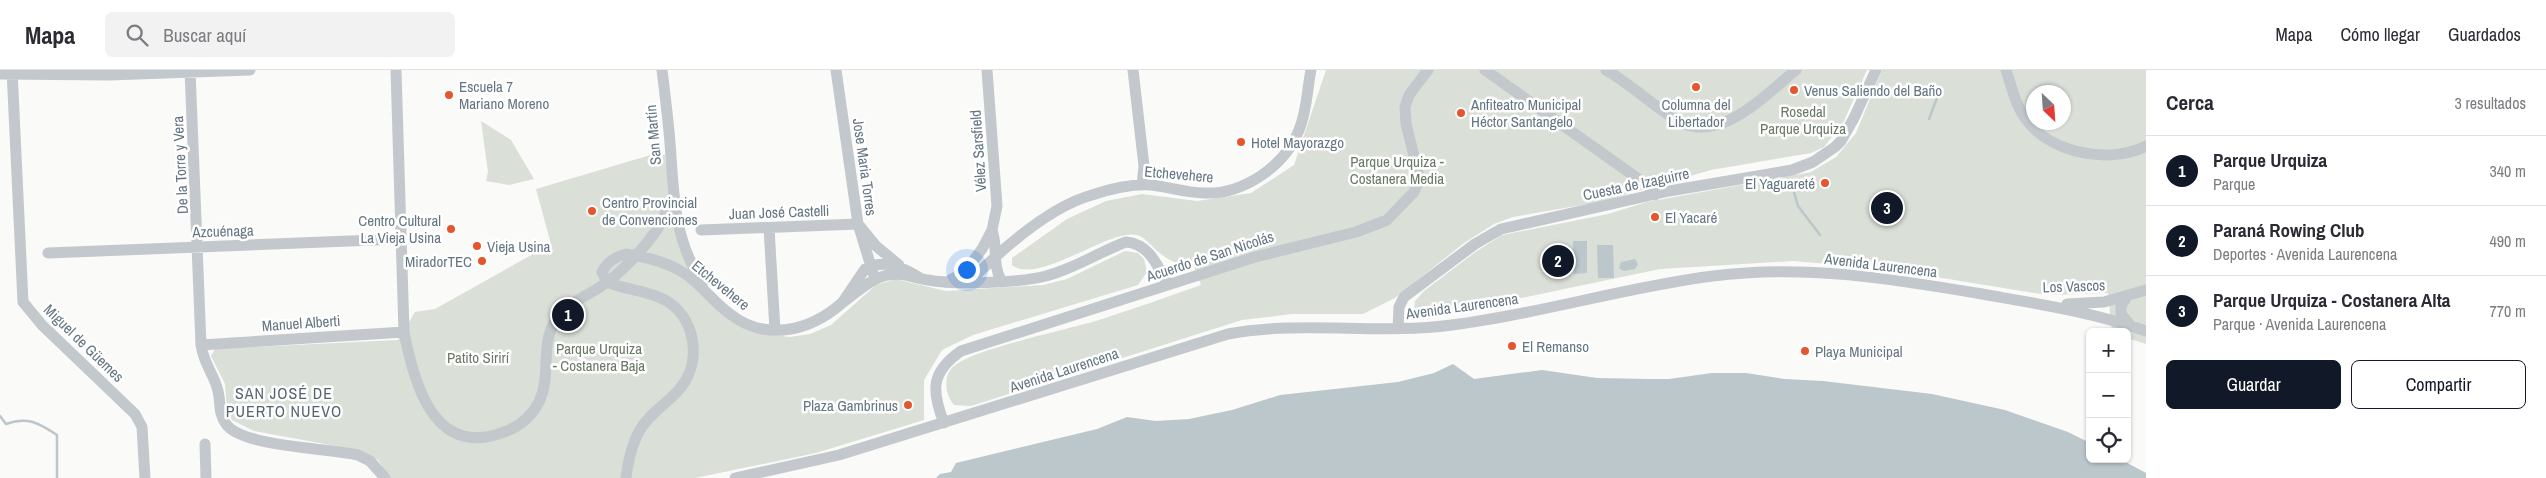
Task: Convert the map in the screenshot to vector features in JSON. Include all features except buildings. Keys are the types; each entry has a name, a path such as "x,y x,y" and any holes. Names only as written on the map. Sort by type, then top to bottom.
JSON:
{"street":[{"path":"8,73 250,70"},
{"path":"396,70 404,332 413,371 425,402 442,424 463,436 489,437 512,430 525,421 533,412 544,391 547,344 558,318 568,307 607,282 656,232 672,198"},
{"name":"San Martín","path":"662,70 670,142 672,198 687,253 696,273 709,293"},
{"name":"Jose Maria Torres","path":"836,70 858,224 875,279"},
{"name":"Vélez Sarsfield","path":"948,281 965,272 982,249 992,230 997,206 987,70"},
{"path":"1133,70 1144,166 1142,185"},
{"name":"Etchevehere","path":"969,282 997,254 1065,206 1090,195 1142,185 1215,194 1230,190 1262,175 1292,146 1300,130 1311,70"},
{"name":"Acuerdo de San Nicolás","path":"944,423 935,393 936,380 940,369 961,351 1282,249 1356,232 1387,220 1414,192 1418,182 1418,172 1406,124 1405,107 1412,89 1428,70"},
{"path":"1485,70 1647,186 1655,195"},
{"path":"1606,70 1626,82 1678,121 1704,127 1716,125 1737,116 1796,70"},
{"name":"Cuesta de Izaguirre","path":"1398,329 1399,306 1404,297 1494,232 1508,227 1655,195 1792,170 1813,162 1841,141 1876,70"},
{"path":"2006,70 2019,109 2035,130 2046,138 2064,147 2088,153 2119,155 2146,146"},
{"name":"De la Torre y Vera","path":"190,71 199,247 201,345 205,365 218,391 219,410 224,422 233,431 255,440 358,455 370,461 384,478"},
{"name":"Miguel de Güemes","path":"8,73 23,302 42,325 135,414 142,427 145,478"},
{"path":"858,224 876,246 904,268"},
{"name":"Juan José Castelli","path":"701,230 858,224"},
{"path":"769,228 775,330"},
{"name":"Vélez Sarsfield","path":"992,230 997,254 996,266 1001,280"},
{"name":"Azcuénaga","path":"48,253 400,239"},
{"path":"948,281 969,282 1047,276 1126,242 1135,243 1150,253 1168,285"},
{"name":"Etchevehere","path":"634,255 672,267 709,293 721,307 740,321 755,327 775,330 807,326 820,321 875,279 899,274 948,281"},
{"name":"Etchevehere","path":"842,303 865,269 871,266 884,264 904,268 920,278"},
{"name":"Avenida Laurencena","path":"735,478 816,461 1228,334 1251,330 1298,327 1398,329 1453,325 1679,281 1747,273 1795,272 1862,275 2030,302 2090,314 2146,331"},
{"path":"607,282 632,291 653,295 675,306 685,318 693,341 688,375 683,385 650,416 640,430 629,458 626,478"},
{"name":"Los Vascos","path":"2030,302 2091,304 2146,290"},
{"path":"2127,296 2121,306 2121,314 2131,326"},
{"name":"Manuel Alberti","path":"201,345 404,332"},
{"path":"205,444 206,478"}],"green space":[{"name":"Parque Urquiza - Costanera Media","path":"1326,70 1867,70 1843,123 1824,147 1811,153 1711,170 1600,202 1513,217 1494,224 1464,243 1395,298 1363,314 1292,314 1242,320 971,406 954,405 947,392 946,382 951,369 961,362 997,348 1099,320 1201,285 1193,264 1185,267 1170,260 1137,235 1125,235 1109,240 1056,263 1039,268 1024,269 1012,265 1012,258 1067,219 1106,201 1142,194 1197,201 1251,193 1294,165"},
{"path":"1882,70 2146,70 2146,344 2131,339 2131,328 2112,328 2108,293 2047,295 1887,269 1793,261 1660,269 1455,312 1421,316 1414,310 1415,301 1424,291 1474,253 1502,235 1608,214 1647,202 1811,172 1836,157 1856,133"},
{"path":"481,121 511,140 534,179 509,185 486,181 488,172"},
{"name":"Parque Urquiza - Costanera Baja","path":"654,154 665,155 675,231 700,290 764,334 790,337 810,334 831,325 876,285 895,279 946,291 1043,285 1067,279 1125,251 1138,253 1144,259 1147,272 1138,285 973,335 942,350 924,380 924,420 816,453 695,478 390,478 378,460 352,449 254,431 232,420 227,409 225,384 211,356 215,349 398,340 415,312 435,309 551,244 536,189"}],"shaded area":[{"path":"1573,241 1587,241 1587,273 1574,274"},
{"path":"1597,245 1613,245 1614,278 1598,278"},
{"path":"1635,259 1638,264 1635,269 1623,271 1619,268 1621,262"},
{"path":"1453,364 1474,379 1542,370 1597,378 1650,379 1669,379 1712,373 1746,373 1785,379 1823,381 1932,394 2005,410 2068,432 2086,441 2086,463 2127,463 2146,473 2146,478 936,478 940,474 951,472 956,463 1097,429 1127,417 1156,421 1189,419 1232,410 1280,395 1398,382 1434,373"}],"waterway":[{"path":"1929,119 1938,95"},
{"path":"1794,192 1798,206 1820,235"},
{"path":"0,416 6,424 20,421 33,422 57,435 57,478"}],"place":[{"name":"Columna del Libertador","path":"1696,87"},
{"name":"Venus Saliendo del Baño","path":"1794,90"},
{"name":"Escuela 7 Mariano Moreno","path":"449,95"},
{"name":"Anfiteatro Municipal Héctor Santangelo","path":"1461,113"},
{"name":"Hotel Mayorazgo","path":"1241,142"},
{"name":"El Yaguareté","path":"1825,183"},
{"name":"Parque Urquiza - Costanera Alta","path":"1887,208"},
{"name":"Centro Provincial de Convenciones","path":"592,211"},
{"name":"El Yacaré","path":"1655,217"},
{"name":"Centro Cultural La Vieja Usina","path":"451,229"},
{"name":"Vieja Usina","path":"477,246"},
{"name":"MiradorTEC","path":"482,261"},
{"name":"Paraná Rowing Club","path":"1558,261"},
{"name":"Parque Urquiza","path":"568,315"},
{"name":"El Remanso","path":"1512,346"},
{"name":"Playa Municipal","path":"1805,351"},
{"name":"Plaza Gambrinus","path":"908,405"}],"district":[{"name":"SAN JOSÉ DE PUERTO NUEVO","path":"284,402"}],"park label":[{"name":"Rosedal Parque Urquiza","path":"1803,120"},
{"name":"Patito Sirirí","path":"478,357"}]}
